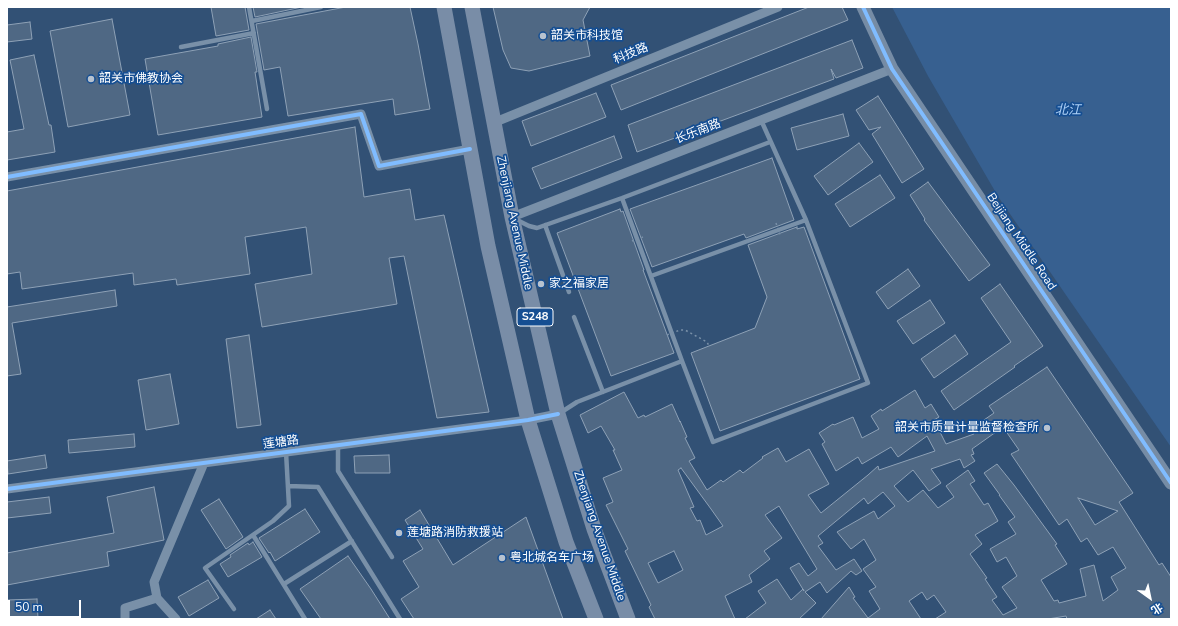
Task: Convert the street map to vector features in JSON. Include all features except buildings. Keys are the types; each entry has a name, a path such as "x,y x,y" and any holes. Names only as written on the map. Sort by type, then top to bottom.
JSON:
{"main road":[{"name":"S248","path":"444,7 488,246 528,420 566,542 596,619"},
{"name":"Zhenjiang Avenue Middle","path":"472,7 512,217 558,414 594,529 628,619"}],"street":[{"name":"科技路","path":"493,123 778,7"},
{"name":"Beijiang Middle Road","path":"863,7 892,69 1171,483"},
{"name":"长乐南路","path":"512,217 892,69"},
{"path":"7,177 361,114 379,166 470,149"},
{"name":"莲塘路","path":"7,489 528,420 558,414"},
{"path":"176,619 157,598 154,582 204,463"},
{"path":"125,619 126,608 157,598"}],"lane":[{"path":"249,7 267,109"},
{"path":"252,21 321,7"},
{"path":"181,47 254,33"},
{"path":"622,198 713,442 868,384 806,220 761,120"},
{"path":"512,217 529,226 537,228 622,198 770,142"},
{"path":"651,276 806,220"},
{"path":"545,225 569,292"},
{"path":"574,317 603,392"},
{"path":"558,414 574,404 682,361"},
{"path":"338,445 338,471 392,557"},
{"path":"234,609 205,568 273,521 289,506 286,452"},
{"path":"288,486 318,487 400,619"},
{"path":"253,535 305,619"},
{"path":"284,584 352,541"}],"path":[{"path":"776,223 780,235"},
{"path":"632,241 643,237"},
{"path":"667,335 680,330 685,330 707,342 708,346"}],"water":[{"name":"北江","path":"892,7 1171,7 1171,447 999,198 928,76"}],"cycle path":[{"path":"863,7 892,69 1171,483"},
{"path":"7,177 361,114 379,166 470,149"},
{"path":"7,489 528,420 558,414"}],"place":[{"name":"韶关市科技馆","path":"543,36"},
{"name":"韶关市佛教协会","path":"91,79"},
{"name":"家之福家居","path":"541,284"},
{"name":"韶关市质量计量监督检查所","path":"1047,428"},
{"name":"莲塘路消防救援站","path":"399,533"},
{"name":"粤北城名车广场","path":"502,558"}]}
